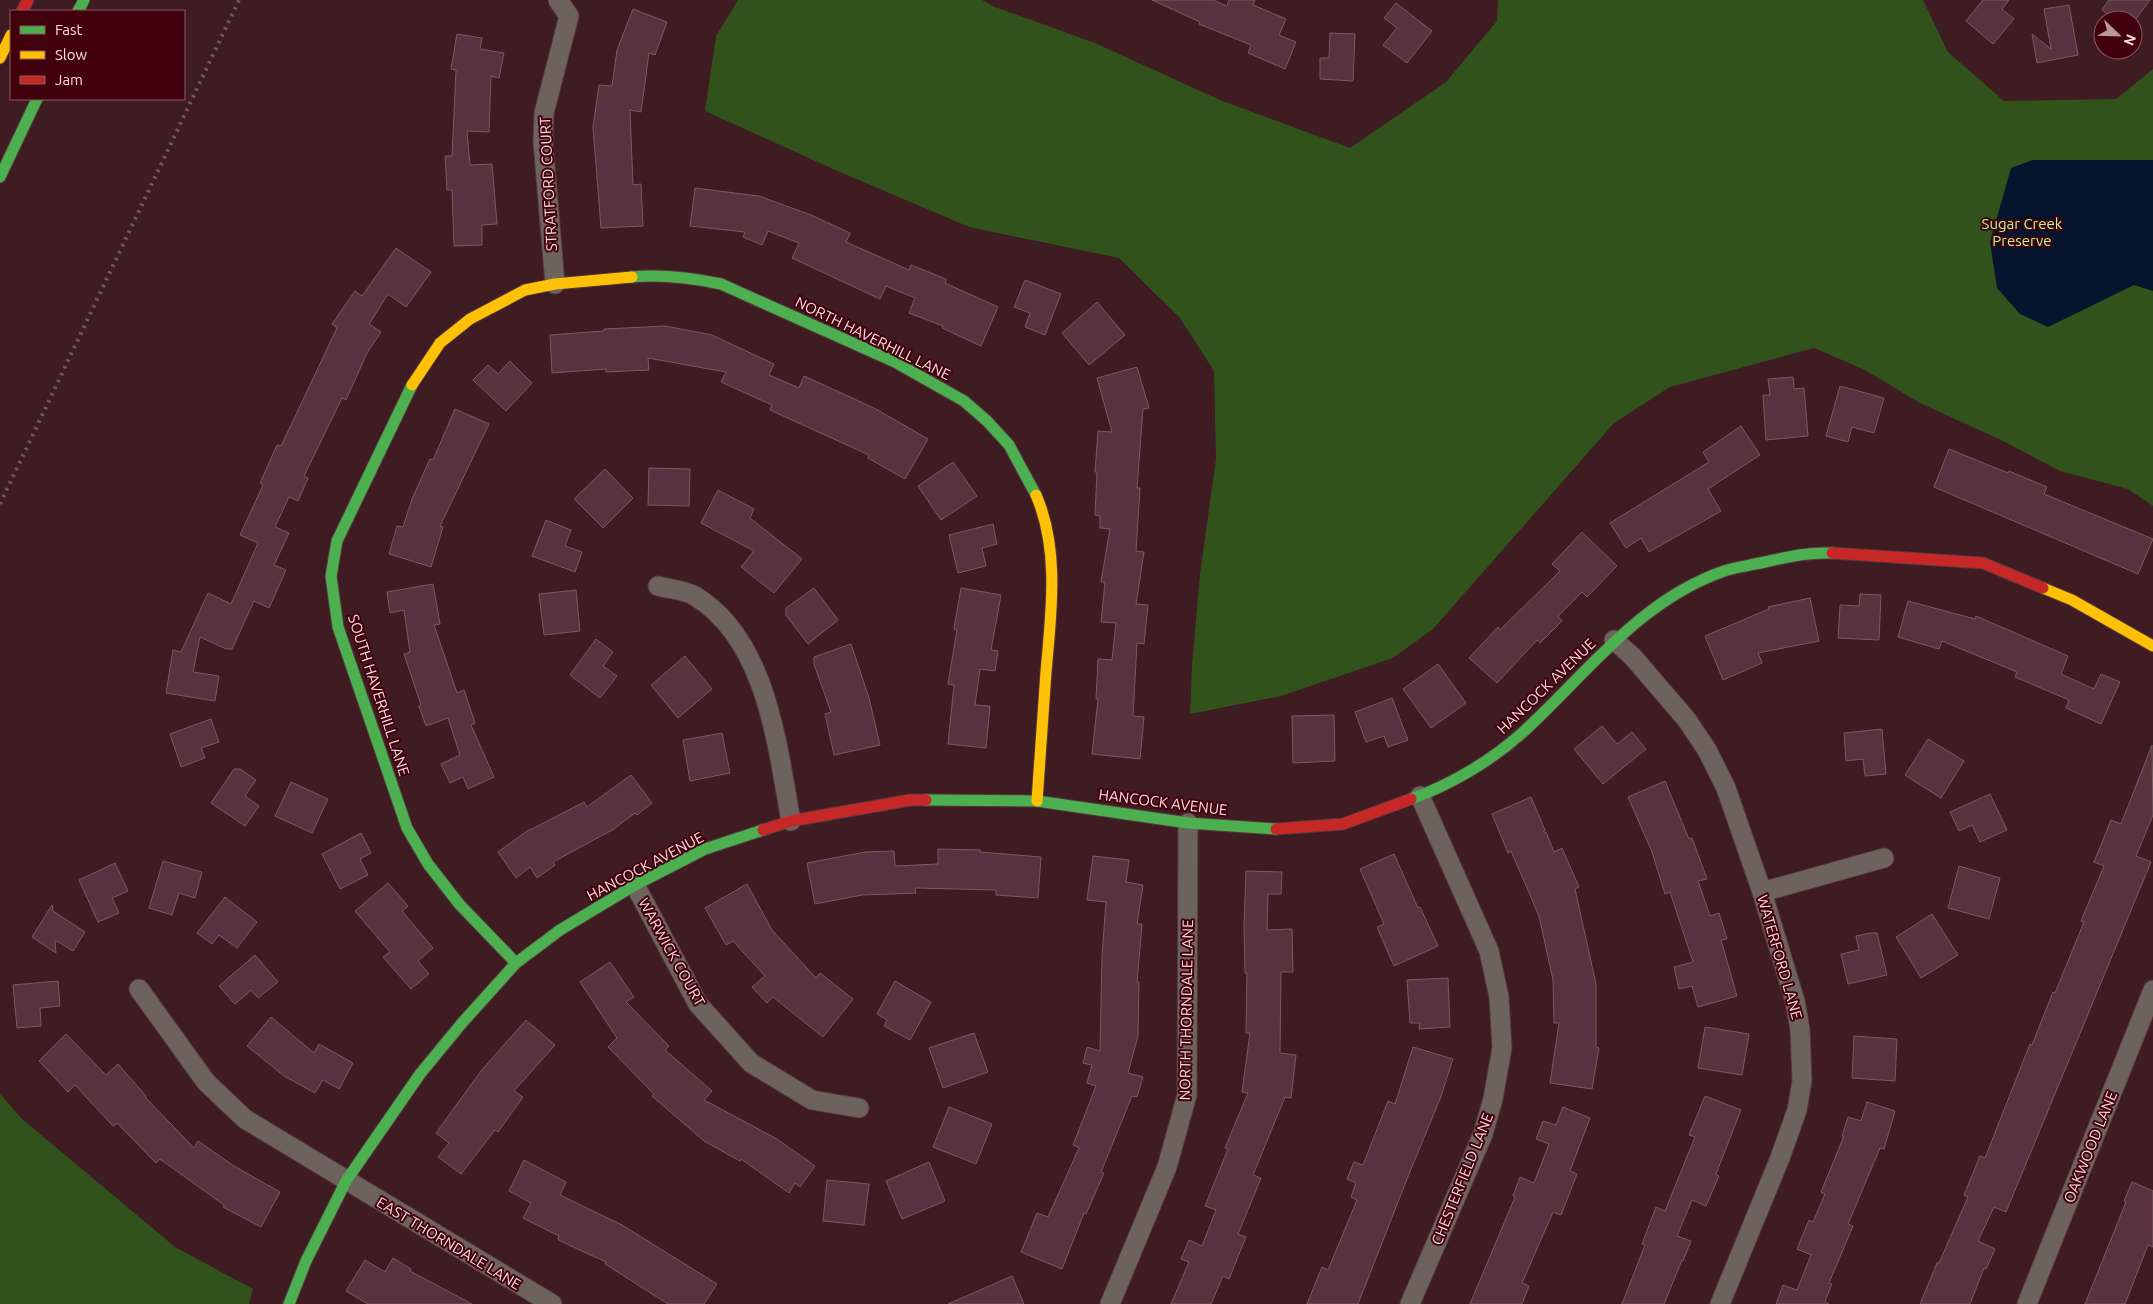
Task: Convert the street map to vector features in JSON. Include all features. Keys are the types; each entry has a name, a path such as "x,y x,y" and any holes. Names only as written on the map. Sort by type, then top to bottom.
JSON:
{"street":[{"name":"STRATFORD COURT","path":"555,284 543,142 544,112 569,16 558,0"},
{"path":"0,58 10,37"},
{"path":"0,178 37,100"},
{"name":"NORTH HAVERHILL LANE","path":"555,284 649,276 697,279 722,284 895,362 964,401 987,421 1009,445 1026,474 1041,507 1052,561 1037,801"},
{"name":"SOUTH HAVERHILL LANE","path":"516,963 460,905 428,864 408,828 338,627 332,576 337,541 360,490 413,382 440,343 470,319 501,302 525,290 555,284"},
{"name":"HANCOCK AVENUE","path":"289,1304 306,1261 346,1181 420,1074 462,1023 516,963 560,930 635,886 705,849 791,821 910,800 969,798 1037,801 1188,823 1283,830 1343,824 1420,796 1476,768 1521,734 1614,640 1656,607 1688,588 1724,571 1811,552 1983,563 2072,600 2153,646"},
{"path":"658,586 694,596 727,622 759,676 777,747 791,821"},
{"name":"WATERFORD LANE","path":"1614,640 1633,657 1687,720 1707,750 1726,788 1762,892 1795,1001 1800,1029 1802,1081 1797,1110 1780,1158 1720,1304"},
{"name":"CHESTERFIELD LANE","path":"1410,1304 1483,1134 1493,1099 1502,1048 1499,997 1489,951 1420,796"},
{"name":"NORTH THORNDALE LANE","path":"1110,1304 1167,1167 1187,1095 1188,823"},
{"path":"1762,892 1884,858"},
{"name":"WARWICK COURT","path":"635,886 698,1004 751,1063 812,1100 859,1108"},
{"name":"EAST THORNDALE LANE","path":"139,989 206,1082 245,1119 552,1304"},
{"name":"OAKWOOD LANE","path":"2027,1304 2153,990"}],"green space":[{"name":"Sugar Creek Preserve","path":"738,0 982,0 995,7 1095,43 1220,100 1350,148 1446,82 1497,21 1498,0 1923,0 1948,52 2004,101 2116,99 2153,69 2153,506 2128,489 2060,471 2003,441 1920,403 1865,370 1814,348 1670,387 1614,423 1433,629 1393,658 1281,696 1190,714 1200,574 1216,459 1214,371 1180,318 1119,258 969,227 833,169 705,111 716,36"},
{"path":"0,1094 22,1119 175,1247 253,1289 249,1304 0,1304"}],"water":[{"path":"2033,160 2153,160 2153,291 2134,285 2048,327 2020,314 1997,288 1990,242 2011,168"}],"building":[{"path":"1152,0 1213,0 1227,6 1229,0 1255,0 1253,5 1286,19 1279,35 1296,42 1285,69 1248,53 1251,45 1199,24 1200,22"},
{"path":"1983,0 2009,0 2002,9 2014,19 1993,44 1966,21"},
{"path":"2109,0 2150,0 2142,10 2102,10"},
{"path":"1396,3 1432,31 1407,63 1383,45 1397,28 1384,18"},
{"path":"2069,5 2078,55 2037,63 2032,34 2051,49 2044,9"},
{"path":"633,9 667,22 655,55 649,53 641,112 630,110 633,185 641,184 643,226 601,228 593,127 599,85 612,86 617,50"},
{"path":"1330,33 1355,34 1353,81 1320,79 1320,58 1329,58"},
{"path":"457,34 482,38 480,49 504,53 499,78 491,76 489,132 467,131 470,165 492,164 497,224 482,225 482,245 454,246 452,190 447,190 445,156 452,156 456,70 451,69"},
{"path":"695,188 759,196 811,215 850,233 846,242 909,270 911,265 946,279 945,283 998,307 981,346 942,328 943,326 909,313 915,298 886,286 880,299 792,258 799,243 768,231 762,245 743,237 745,232 690,226"},
{"path":"396,248 431,272 406,307 388,294 369,324 381,332 367,353 346,400 342,398 304,476 308,478 298,501 289,497 275,527 289,533 274,565 286,570 269,608 254,601 232,649 226,649 200,637 193,672 219,676 215,701 166,693 173,650 181,652 208,593 231,604 258,543 240,535 263,485 260,483 277,445 281,446 337,328 332,324 355,291 362,296"},
{"path":"1025,280 1061,294 1045,335 1025,327 1030,313 1014,307"},
{"path":"1097,302 1125,335 1089,365 1062,333"},
{"path":"665,326 712,335 774,364 769,375 799,388 804,376 874,408 928,439 905,479 868,458 869,455 770,410 772,405 721,382 726,372 648,358 649,370 606,372 606,369 552,373 550,335 604,331 604,329"},
{"path":"510,361 532,383 506,411 473,380 488,365 498,374"},
{"path":"1137,367 1149,408 1143,409 1137,488 1140,488 1136,551 1144,552 1136,604 1148,605 1144,644 1137,643 1133,716 1144,717 1140,759 1092,754 1098,699 1096,699 1098,659 1112,660 1116,623 1101,622 1105,582 1101,582 1110,529 1100,528 1100,516 1095,515 1097,472 1095,472 1098,431 1112,432 1097,378"},
{"path":"1793,377 1794,389 1804,388 1808,436 1766,440 1763,395 1770,395 1768,379"},
{"path":"1840,386 1884,398 1874,433 1852,427 1848,442 1826,436"},
{"path":"455,409 489,424 440,526 443,527 431,567 389,554 397,526 403,527 412,499 430,459 433,460"},
{"path":"1741,426 1760,455 1708,489 1721,511 1649,552 1641,538 1626,548 1610,523 1709,462 1703,452"},
{"path":"1949,449 2047,487 2044,494 2153,539 2138,574 1934,487"},
{"path":"953,462 977,496 941,520 918,486"},
{"path":"649,468 690,469 689,506 648,505"},
{"path":"605,469 633,498 603,528 574,499"},
{"path":"718,490 754,509 750,518 802,559 774,593 741,567 754,551 701,523"},
{"path":"546,520 571,530 565,546 582,552 575,572 532,556"},
{"path":"993,524 997,544 982,548 986,566 958,573 949,535"},
{"path":"1582,532 1617,566 1587,597 1582,592 1558,616 1562,621 1540,643 1537,640 1497,683 1469,658 1498,627 1500,630 1560,571 1552,564"},
{"path":"433,584 440,624 434,625 457,693 464,690 475,723 471,725 494,777 468,789 463,777 450,783 441,764 460,755 448,718 426,726 404,654 410,652 404,610 390,613 387,592"},
{"path":"814,588 838,620 808,644 786,615 786,608"},
{"path":"961,588 1001,595 991,650 998,651 995,671 980,669 975,705 990,706 986,748 948,744 954,685 948,684 957,630 954,629"},
{"path":"576,590 580,631 544,635 539,594"},
{"path":"1860,594 1881,595 1879,640 1838,638 1840,605 1859,606"},
{"path":"1810,598 1819,641 1758,653 1762,663 1723,680 1705,636 1769,609 1768,607"},
{"path":"1908,601 1975,619 1976,616 2068,656 2061,674 2094,689 2101,674 2120,682 2101,724 2066,708 2069,700 2015,677 2017,672 1942,641 1939,649 1898,637"},
{"path":"596,639 613,652 603,666 617,676 600,698 570,675"},
{"path":"851,644 869,698 880,745 834,755 825,714 831,712 814,664 814,657"},
{"path":"685,656 712,689 678,718 651,685"},
{"path":"1438,664 1466,703 1431,728 1403,689"},
{"path":"1392,698 1408,740 1388,747 1384,736 1366,742 1355,712"},
{"path":"1334,715 1335,761 1293,763 1292,716"},
{"path":"211,719 219,742 201,748 205,758 181,767 170,734"},
{"path":"1602,726 1617,744 1632,732 1646,749 1603,784 1574,749"},
{"path":"1882,729 1886,774 1865,776 1863,759 1846,761 1844,733"},
{"path":"722,733 730,773 690,781 683,740"},
{"path":"1928,739 1964,761 1941,798 1905,775"},
{"path":"2152,745 2153,815 2136,856 2151,862 2006,1212 1994,1207 1978,1241 1995,1249 1986,1269 1984,1268 1970,1304 1920,1304 1968,1197 1964,1195 1980,1156 1985,1158 2030,1044 2032,1045 2084,922 2081,921 2104,866 2094,862 2111,820 2121,824"},
{"path":"234,769 240,769 256,780 245,796 259,806 245,826 211,803"},
{"path":"631,775 652,803 614,829 553,862 555,865 537,878 530,867 516,878 498,852 530,829 584,802 587,807"},
{"path":"1665,781 1689,839 1692,838 1707,879 1698,881 1710,916 1719,913 1727,939 1721,940 1737,996 1698,1007 1692,986 1679,989 1674,967 1693,962 1670,892 1665,894 1652,852 1628,797"},
{"path":"291,782 328,799 312,833 275,816"},
{"path":"1990,794 2007,830 1980,842 1972,825 1959,831 1950,812"},
{"path":"1531,797 1545,830 1543,832 1546,832 1554,852 1562,848 1579,887 1575,889 1596,984 1596,1047 1599,1048 1592,1089 1550,1083 1559,1023 1554,1023 1553,980 1539,916 1511,851 1508,853 1492,814"},
{"path":"361,833 371,853 360,859 368,875 340,889 322,854"},
{"path":"938,849 980,850 980,852 1041,857 1038,898 996,895 996,890 915,888 916,893 862,895 815,904 807,863 865,852 894,851 895,866 938,864"},
{"path":"1394,854 1418,908 1420,907 1438,946 1394,966 1377,927 1384,924 1360,869"},
{"path":"1093,856 1129,860 1126,882 1143,885 1137,924 1142,924 1137,982 1139,982 1138,1036 1128,1073 1143,1077 1137,1097 1132,1096 1101,1172 1104,1173 1086,1214 1084,1213 1062,1269 1021,1252 1037,1213 1048,1217 1079,1148 1073,1145 1096,1086 1087,1083 1092,1065 1083,1063 1087,1047 1100,1051 1102,956 1106,902 1087,900"},
{"path":"163,861 202,872 195,898 179,893 172,915 149,908"},
{"path":"115,863 128,891 112,898 119,913 98,922 79,880"},
{"path":"1959,866 2000,878 1989,919 1948,908"},
{"path":"1246,871 1282,872 1281,894 1268,894 1267,930 1292,929 1293,972 1281,972 1280,1053 1296,1055 1291,1098 1285,1097 1253,1175 1261,1178 1238,1234 1246,1237 1229,1279 1223,1276 1211,1304 1171,1304 1189,1262 1181,1259 1189,1240 1202,1246 1216,1210 1205,1206 1228,1149 1225,1148 1248,1093 1242,1092 1250,1033 1246,1033 1247,973 1245,973 1244,926"},
{"path":"388,883 408,906 402,911 433,948 418,961 429,974 411,989 383,957 390,952 355,911"},
{"path":"747,884 772,930 816,978 820,973 853,999 823,1037 773,997 767,1003 752,987 765,976 733,941 726,945 705,908"},
{"path":"225,897 257,922 237,948 219,935 212,944 197,933"},
{"path":"52,905 53,911 85,932 73,951 55,940 56,953 32,937"},
{"path":"1932,914 1958,955 1921,978 1896,937"},
{"path":"1877,933 1887,975 1848,984 1841,954 1859,950 1856,936"},
{"path":"255,955 278,982 258,998 251,990 235,1004 219,986"},
{"path":"610,962 634,997 626,1002 669,1046 665,1050 712,1091 704,1100 777,1139 815,1166 800,1187 795,1183 789,1193 741,1159 740,1161 704,1141 652,1096 654,1094 608,1047 617,1038 580,982"},
{"path":"1448,978 1450,1027 1419,1029 1420,1023 1410,1023 1407,980"},
{"path":"58,981 60,1006 40,1008 41,1026 17,1028 13,985"},
{"path":"895,981 931,1002 910,1040 884,1026 887,1020 877,1014"},
{"path":"271,1017 314,1053 319,1044 353,1063 339,1089 323,1080 315,1093 284,1076 247,1046"},
{"path":"526,1020 555,1045 514,1091 523,1097 498,1132 495,1130 461,1174 438,1157 449,1143 436,1133 481,1071"},
{"path":"1705,1027 1749,1034 1742,1075 1698,1068"},
{"path":"974,1033 988,1072 943,1088 929,1048"},
{"path":"66,1034 106,1075 118,1064 145,1097 194,1148 198,1141 234,1166 280,1192 261,1227 223,1207 224,1205 160,1159 156,1163 117,1123 113,1126 75,1085 68,1092 39,1061"},
{"path":"1854,1036 1897,1039 1895,1081 1852,1078"},
{"path":"1413,1047 1453,1059 1440,1099 1358,1304 1307,1304 1322,1267 1328,1270 1357,1200 1351,1197 1356,1183 1347,1179 1354,1162 1363,1165 1388,1101 1395,1104"},
{"path":"1705,1096 1741,1110 1716,1174 1719,1176 1706,1206 1692,1200 1677,1236 1691,1241 1664,1304 1622,1304 1645,1245 1642,1244 1656,1207 1665,1211 1695,1137 1689,1135"},
{"path":"1867,1102 1895,1111 1884,1149 1880,1148 1848,1224 1853,1226 1829,1283 1832,1284 1825,1301 1829,1304 1776,1304 1783,1285 1797,1290 1811,1255 1797,1249 1809,1220 1813,1222 1825,1194 1821,1192 1844,1136 1842,1136 1848,1117 1861,1121"},
{"path":"949,1107 992,1124 976,1164 933,1147"},
{"path":"1563,1107 1590,1118 1570,1171 1577,1174 1561,1215 1553,1212 1522,1283 1529,1286 1522,1304 1470,1304 1515,1197 1513,1196 1520,1177 1534,1183 1549,1144 1536,1139 1543,1121 1556,1125"},
{"path":"524,1160 566,1182 560,1195 622,1225 717,1284 704,1304 668,1304 605,1264 606,1262 558,1240 559,1236 523,1218 531,1203 509,1191"},
{"path":"929,1162 945,1201 902,1219 886,1181"},
{"path":"827,1180 869,1184 864,1225 823,1221"},
{"path":"2132,1182 2153,1191 2153,1247 2148,1245 2125,1304 2085,1304 2126,1202 2124,1201"},
{"path":"393,1258 411,1269 410,1271 472,1304 368,1304 346,1291 365,1260 385,1272"},
{"path":"1012,1276 1024,1304 948,1304"}],"railway":[{"path":"0,504 239,0"}],"traffic: fast":[{"path":"79,10 84,0"},
{"path":"0,177 37,100"},
{"path":"632,277 677,277 721,284 895,362 964,401 987,421 1009,445 1036,495"},
{"path":"412,385 337,541 331,576 338,627 407,828 428,864 460,905 516,963"},
{"path":"1411,799 1440,787 1470,771 1497,753 1546,711 1591,664 1639,620 1693,584 1739,567 1798,555 1832,553"},
{"path":"926,800 1037,801 1188,823 1276,829"},
{"path":"289,1304 306,1261 346,1181 420,1074 462,1023 516,963 560,930 635,885 705,849 763,830"}],"traffic: slow":[{"path":"0,58 10,37"},
{"path":"412,385 440,343 470,319 525,290 555,284 632,277"},
{"path":"1036,495 1044,516 1051,560 1052,582 1037,801"},
{"path":"2043,588 2072,600 2153,646"}],"traffic: jam":[{"path":"23,10 28,0"},
{"path":"1832,553 1983,563 2043,588"},
{"path":"1276,829 1343,824 1411,799"},
{"path":"763,830 791,821 910,800 926,800"}]}
